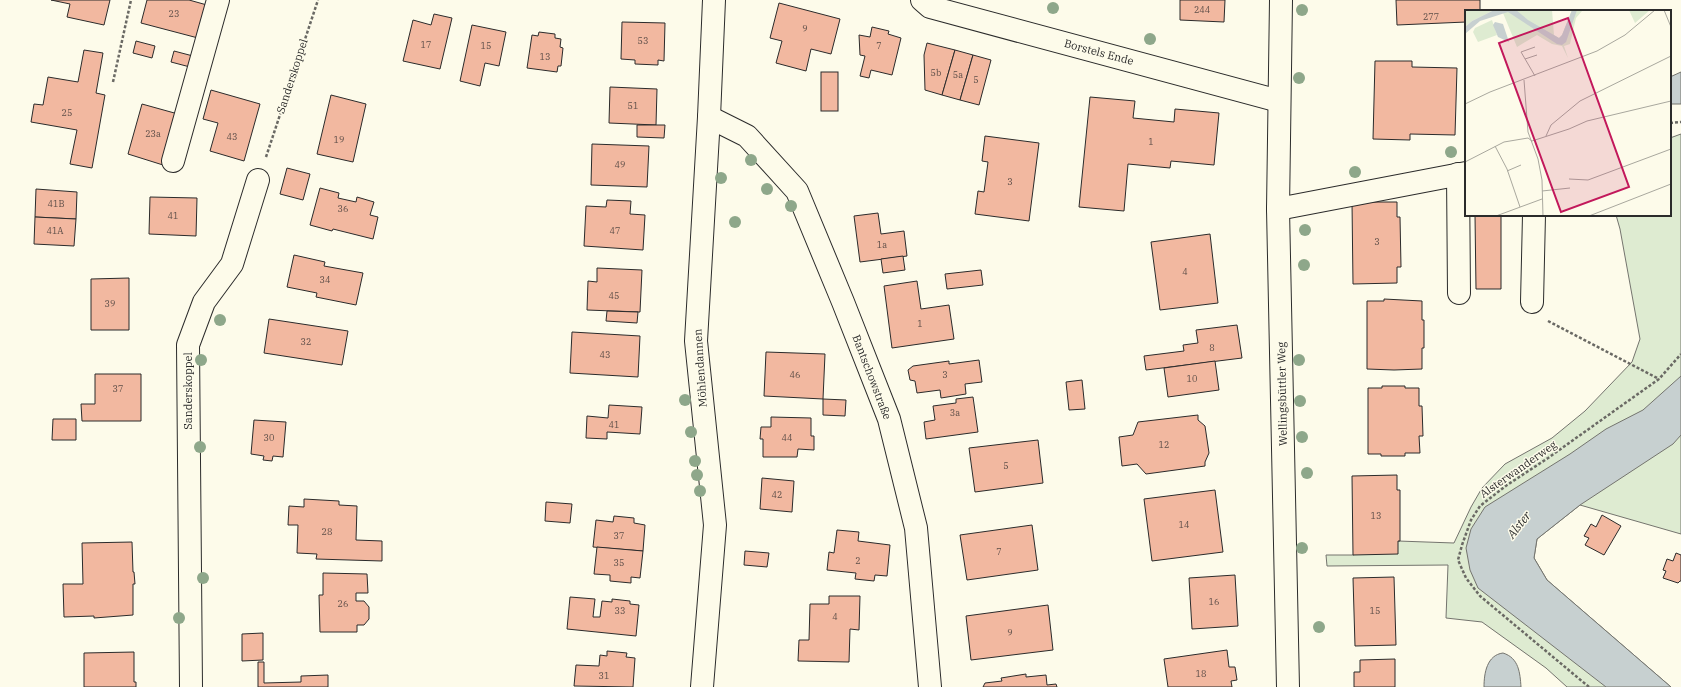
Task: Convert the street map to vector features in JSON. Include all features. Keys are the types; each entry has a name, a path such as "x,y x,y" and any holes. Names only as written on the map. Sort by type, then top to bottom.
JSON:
{"street":[{"path":"173,161 218,0"},
{"name":"Möhlendannen","path":"702,687 715,525 696,340 714,0"},
{"name":"Borstels Ende","path":"922,0 930,7 1279,101"},
{"name":"Wellingsbüttler Weg","path":"1281,0 1278,209 1288,687"},
{"name":"Bantschowstraße","path":"709,117 747,136 797,191 889,419 916,528 930,687"},
{"path":"1278,209 1462,174 1459,293"},
{"name":"Sanderskoppel","path":"191,687 188,345 204,302 232,264 258,180"},
{"path":"1532,302 1534,216"}],"path":[{"path":"112,82 131,0"},
{"name":"Sanderskoppel","path":"258,180 318,0"},
{"path":"1671,123 1681,122"},
{"path":"1532,302 1544,319 1659,379"},
{"name":"Alsterwanderweg","path":"1589,687 1480,596 1466,578 1458,560 1462,545 1471,520 1480,506 1507,485 1548,458 1659,379 1681,354"}],"green space":[{"path":"1681,134 1681,534 1580,505 1537,539 1534,558 1547,580 1671,687 1567,687 1546,668 1482,622 1446,618 1448,565 1327,566 1326,555 1353,555 1398,541 1454,543 1482,488 1505,464 1552,438 1585,411 1632,362 1640,339 1616,216 1671,216 1671,138"}],"water":[{"path":"1681,72 1681,104 1671,104 1671,77"},
{"name":"Alster","path":"1681,376 1681,435 1673,444 1580,505 1537,539 1534,558 1547,580 1671,687 1606,687 1478,588 1470,570 1466,548 1471,529 1485,507 1570,454 1606,429 1643,410"},
{"path":"1503,653 1512,658 1518,667 1521,687 1484,687 1486,671 1490,661 1493,657"}],"building":[{"path":"51,0 110,0 104,25 67,17 70,4"},
{"path":"147,0 189,0 207,5 198,38 141,23"},
{"path":"1180,0 1225,0 1224,22 1180,20"},
{"path":"1396,0 1480,0 1480,10 1465,10 1465,22 1397,25"},
{"path":"779,3 840,19 831,54 811,49 806,71 776,63 782,41 770,38"},
{"path":"434,14 452,18 440,69 403,61 413,20 431,25"},
{"path":"622,22 665,23 664,61 658,60 658,65 635,64 635,60 621,59"},
{"path":"472,25 506,32 499,66 485,63 480,86 460,81"},
{"path":"872,27 889,31 888,34 901,38 892,75 871,70 869,78 860,76 865,56 860,55 859,35 870,37"},
{"path":"539,32 555,34 555,38 561,39 560,47 563,48 561,66 558,66 557,72 527,68 532,35 538,36"},
{"path":"136,41 155,46 152,58 133,53"},
{"path":"927,43 955,50 942,95 925,90 924,55"},
{"path":"84,50 103,53 96,93 105,95 92,168 70,164 77,130 31,122 34,104 43,105 48,77 78,82"},
{"path":"955,50 973,55 960,100 942,95"},
{"path":"174,51 193,56 190,67 171,62"},
{"path":"973,55 991,60 979,105 960,100"},
{"path":"1375,61 1412,61 1412,67 1457,68 1455,135 1410,134 1410,140 1373,139"},
{"path":"821,72 838,72 838,111 821,111"},
{"path":"610,87 657,89 656,125 609,123"},
{"path":"211,90 260,104 244,161 210,151 218,123 203,119"},
{"path":"331,95 366,104 353,162 317,154"},
{"path":"1090,97 1135,101 1133,118 1174,122 1175,109 1219,113 1214,165 1171,161 1170,168 1128,164 1124,211 1079,207"},
{"path":"142,104 178,114 163,165 128,154"},
{"path":"637,125 665,125 664,138 637,137"},
{"path":"985,136 1039,143 1029,221 975,214 978,191 984,192 988,162 982,161"},
{"path":"592,144 649,146 647,187 591,185"},
{"path":"287,168 310,174 303,200 280,194"},
{"path":"320,188 339,193 338,198 356,202 357,197 374,202 370,215 378,217 373,239 310,225"},
{"path":"36,189 77,192 76,219 35,217"},
{"path":"150,197 197,198 196,236 149,234"},
{"path":"607,200 631,201 630,214 645,215 643,250 584,246 586,206 606,207"},
{"path":"1352,202 1397,202 1397,217 1400,217 1401,267 1397,267 1397,283 1353,284"},
{"path":"878,213 881,234 904,231 907,256 860,262 854,216"},
{"path":"1475,216 1501,216 1501,289 1476,289"},
{"path":"35,217 76,219 74,246 34,244"},
{"path":"1210,234 1218,303 1160,310 1151,242"},
{"path":"294,255 325,262 324,266 363,273 356,305 316,297 317,293 287,287"},
{"path":"903,256 905,270 883,273 881,259"},
{"path":"597,268 642,270 640,312 587,310 588,281 597,282"},
{"path":"981,270 983,285 947,289 945,274"},
{"path":"129,278 129,330 91,330 91,279"},
{"path":"917,281 921,309 949,305 954,339 892,348 884,286"},
{"path":"1384,299 1422,301 1424,348 1422,348 1422,369 1367,369 1367,301 1384,301"},
{"path":"607,311 638,312 637,323 606,321"},
{"path":"269,319 348,331 342,365 264,353"},
{"path":"1237,325 1242,358 1146,370 1144,356 1184,351 1183,345 1198,343 1196,330"},
{"path":"572,332 640,336 638,377 570,373"},
{"path":"766,352 825,354 823,399 764,396"},
{"path":"979,360 982,382 965,384 966,394 941,398 940,390 917,393 915,381 910,380 908,370 913,366 949,361 949,364"},
{"path":"1215,361 1219,390 1168,397 1164,368"},
{"path":"95,374 141,374 141,421 82,421 81,404 95,404"},
{"path":"1082,380 1085,409 1069,410 1066,382"},
{"path":"1382,386 1405,386 1405,388 1419,388 1419,406 1422,406 1423,436 1419,436 1420,453 1405,453 1405,456 1381,456 1381,454 1368,454 1368,388 1382,388"},
{"path":"973,397 978,432 926,439 924,422 935,420 933,406 956,403 956,399"},
{"path":"823,399 846,400 845,416 823,415"},
{"path":"609,405 642,407 640,434 607,432 607,439 586,438 587,416 608,418"},
{"path":"1198,415 1198,420 1205,426 1209,453 1205,466 1146,474 1137,464 1122,466 1119,437 1133,435 1138,422"},
{"path":"771,417 811,418 811,436 814,436 814,450 798,449 797,457 763,457 763,439 760,439 761,427 771,427"},
{"path":"53,419 76,419 76,440 52,440"},
{"path":"254,420 286,422 283,457 273,456 272,461 263,460 264,456 251,454"},
{"path":"1038,440 1043,483 975,492 969,448"},
{"path":"1397,475 1397,490 1400,490 1400,541 1398,541 1398,554 1353,555 1352,476"},
{"path":"762,478 794,481 792,512 760,509"},
{"path":"1215,490 1223,552 1152,561 1144,499"},
{"path":"304,499 339,501 339,505 357,506 356,540 382,541 382,561 316,559 317,554 297,553 298,525 288,525 289,506 304,507"},
{"path":"546,502 572,504 570,523 545,521"},
{"path":"1602,515 1621,526 1604,555 1585,545 1589,538 1584,536 1591,524 1596,527"},
{"path":"614,516 634,518 634,523 645,525 643,551 593,547 596,520 613,522"},
{"path":"1032,525 1038,570 967,580 960,535"},
{"path":"837,530 859,532 858,541 890,545 887,576 875,575 874,581 855,579 856,573 827,570 829,552 834,553"},
{"path":"132,542 135,584 133,584 133,615 94,618 94,616 64,617 63,584 83,584 82,543"},
{"path":"597,547 643,551 640,578 631,577 631,583 610,581 610,575 594,574"},
{"path":"745,551 769,553 767,567 744,565"},
{"path":"1676,553 1681,555 1681,581 1678,583 1663,578 1666,571 1663,570 1667,559 1673,561"},
{"path":"323,573 367,574 368,593 356,593 356,601 364,601 369,607 369,619 364,625 357,625 357,632 320,632 319,595 323,595"},
{"path":"1235,575 1238,626 1192,629 1189,578"},
{"path":"1394,577 1396,645 1355,646 1353,578"},
{"path":"829,596 860,596 859,630 850,629 849,662 798,661 799,640 809,640 810,604 829,604"},
{"path":"570,597 595,599 593,617 600,617 602,601 612,602 612,599 630,601 630,604 639,605 636,636 567,629"},
{"path":"1048,605 1053,650 971,660 966,616"},
{"path":"263,633 263,660 242,661 242,634"},
{"path":"1227,650 1229,667 1235,667 1237,680 1231,681 1232,687 1168,687 1164,659"},
{"path":"607,651 627,653 626,657 635,658 633,687 574,686 576,665 599,666 600,655 607,656"},
{"path":"134,652 134,682 136,682 136,687 84,687 84,653"},
{"path":"1395,659 1395,687 1354,687 1354,672 1360,672 1360,660"},
{"path":"258,662 264,662 264,683 301,682 301,676 328,675 328,687 258,687"},
{"path":"1026,674 1026,677 1046,675 1047,685 1056,684 1057,687 983,687 985,683 1002,681 1001,678"}]}
